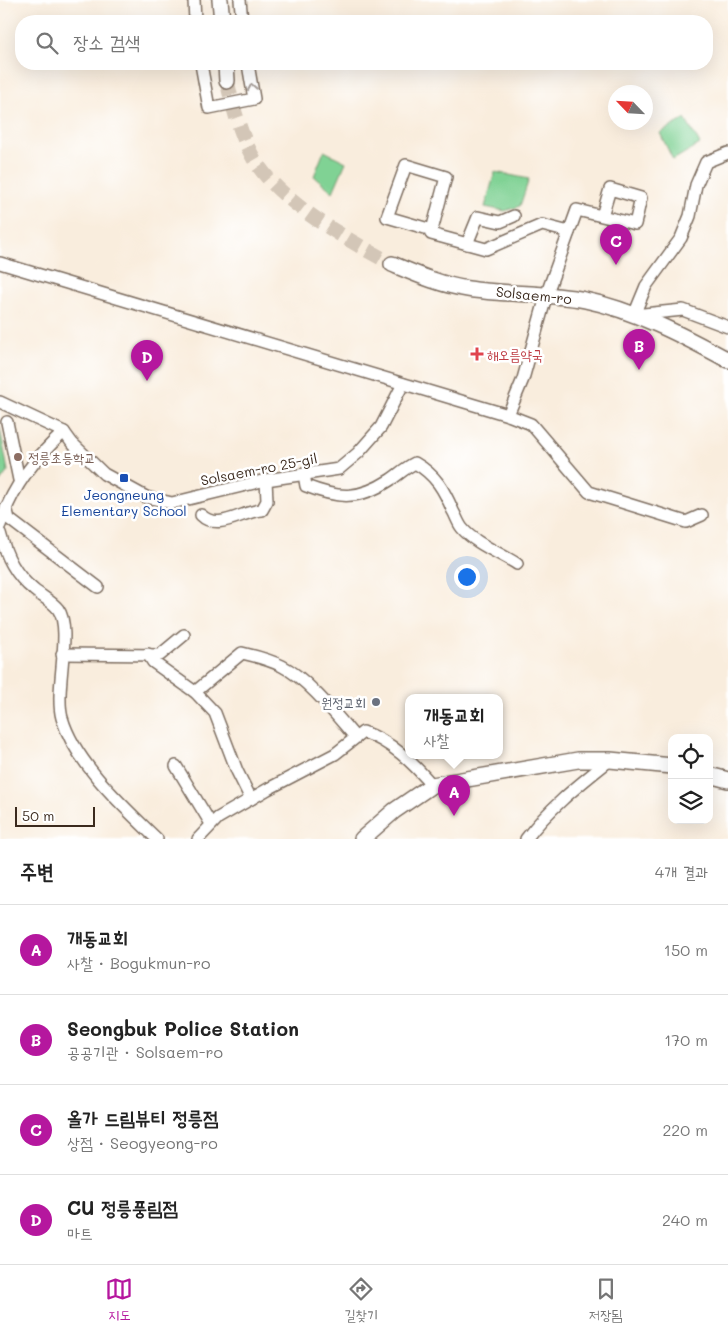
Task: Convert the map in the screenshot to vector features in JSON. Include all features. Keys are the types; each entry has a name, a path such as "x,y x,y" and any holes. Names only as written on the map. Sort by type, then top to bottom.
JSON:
{"main road":[{"path":"220,0 221,15"},
{"path":"226,70 227,81"},
{"name":"Solsaem-ro","path":"392,264 425,277 468,289 547,294 586,300 634,316 728,360"},
{"path":"362,839 394,811 432,785 578,760 610,760 668,766"},
{"path":"713,776 728,780"}],"street":[{"path":"194,0 195,15"},
{"path":"240,0 241,15"},
{"path":"202,70 209,108 254,99 249,70"},
{"path":"728,153 706,162 696,185 690,216 681,238 646,286 634,316 683,310 728,327"},
{"path":"432,230 387,218 406,166 446,177 431,234 486,249 542,225 569,232"},
{"path":"508,416 523,379 547,294 577,210 602,216"},
{"path":"467,244 478,217 500,222 514,216"},
{"path":"0,263 531,424 589,492 686,522 702,515"},
{"name":"Solsaem-ro 25-gil","path":"0,402 64,432 72,444 104,474 146,497 172,503 266,480 339,469 358,453 381,427 403,384"},
{"path":"7,422 19,480"},
{"path":"0,525 19,480 46,448 64,432"},
{"path":"304,474 306,486 341,496 365,494 391,479 404,468 415,463 428,470 440,483 460,526 471,538 496,550 517,564"},
{"path":"201,515 208,522 219,522 262,510 267,500 266,480"},
{"path":"6,507 10,519 98,587"},
{"path":"0,533 7,558 27,584 58,609 63,622 59,702 62,718 71,739 96,776 157,839"},
{"path":"62,654 160,655 184,635"},
{"path":"195,692 242,653 250,655 283,667 304,683 355,737"},
{"path":"148,654 153,662 195,692 215,713 237,771 251,799"},
{"path":"198,839 211,824 251,799 335,754 363,732 378,737 405,758"},
{"path":"407,759 432,785"},
{"path":"526,839 536,825 559,802 610,760"},
{"path":"176,766 211,824"}],"green space":[{"path":"685,119 700,144 673,160 660,133"},
{"path":"324,151 346,162 333,192 314,176"},
{"path":"495,172 529,179 520,206 505,211 485,207"},
{"path":"0,428 8,471 0,482"}],"tunnel":[{"path":"227,81 235,112 246,142 255,161 267,177 282,192 317,220 392,264"}],"place":[{"name":"올가 드림뷰티 정릉점","path":"616,265"},
{"name":"해오름약국","path":"477,354"},
{"name":"Seongbuk Police Station","path":"639,370"},
{"name":"CU 정릉풍림점","path":"147,381"},
{"name":"정릉초등학교","path":"18,457"},
{"name":"Jeongneung Elementary School","path":"124,478"},
{"name":"원정교회","path":"376,702"},
{"name":"개동교회","path":"454,816"}]}
